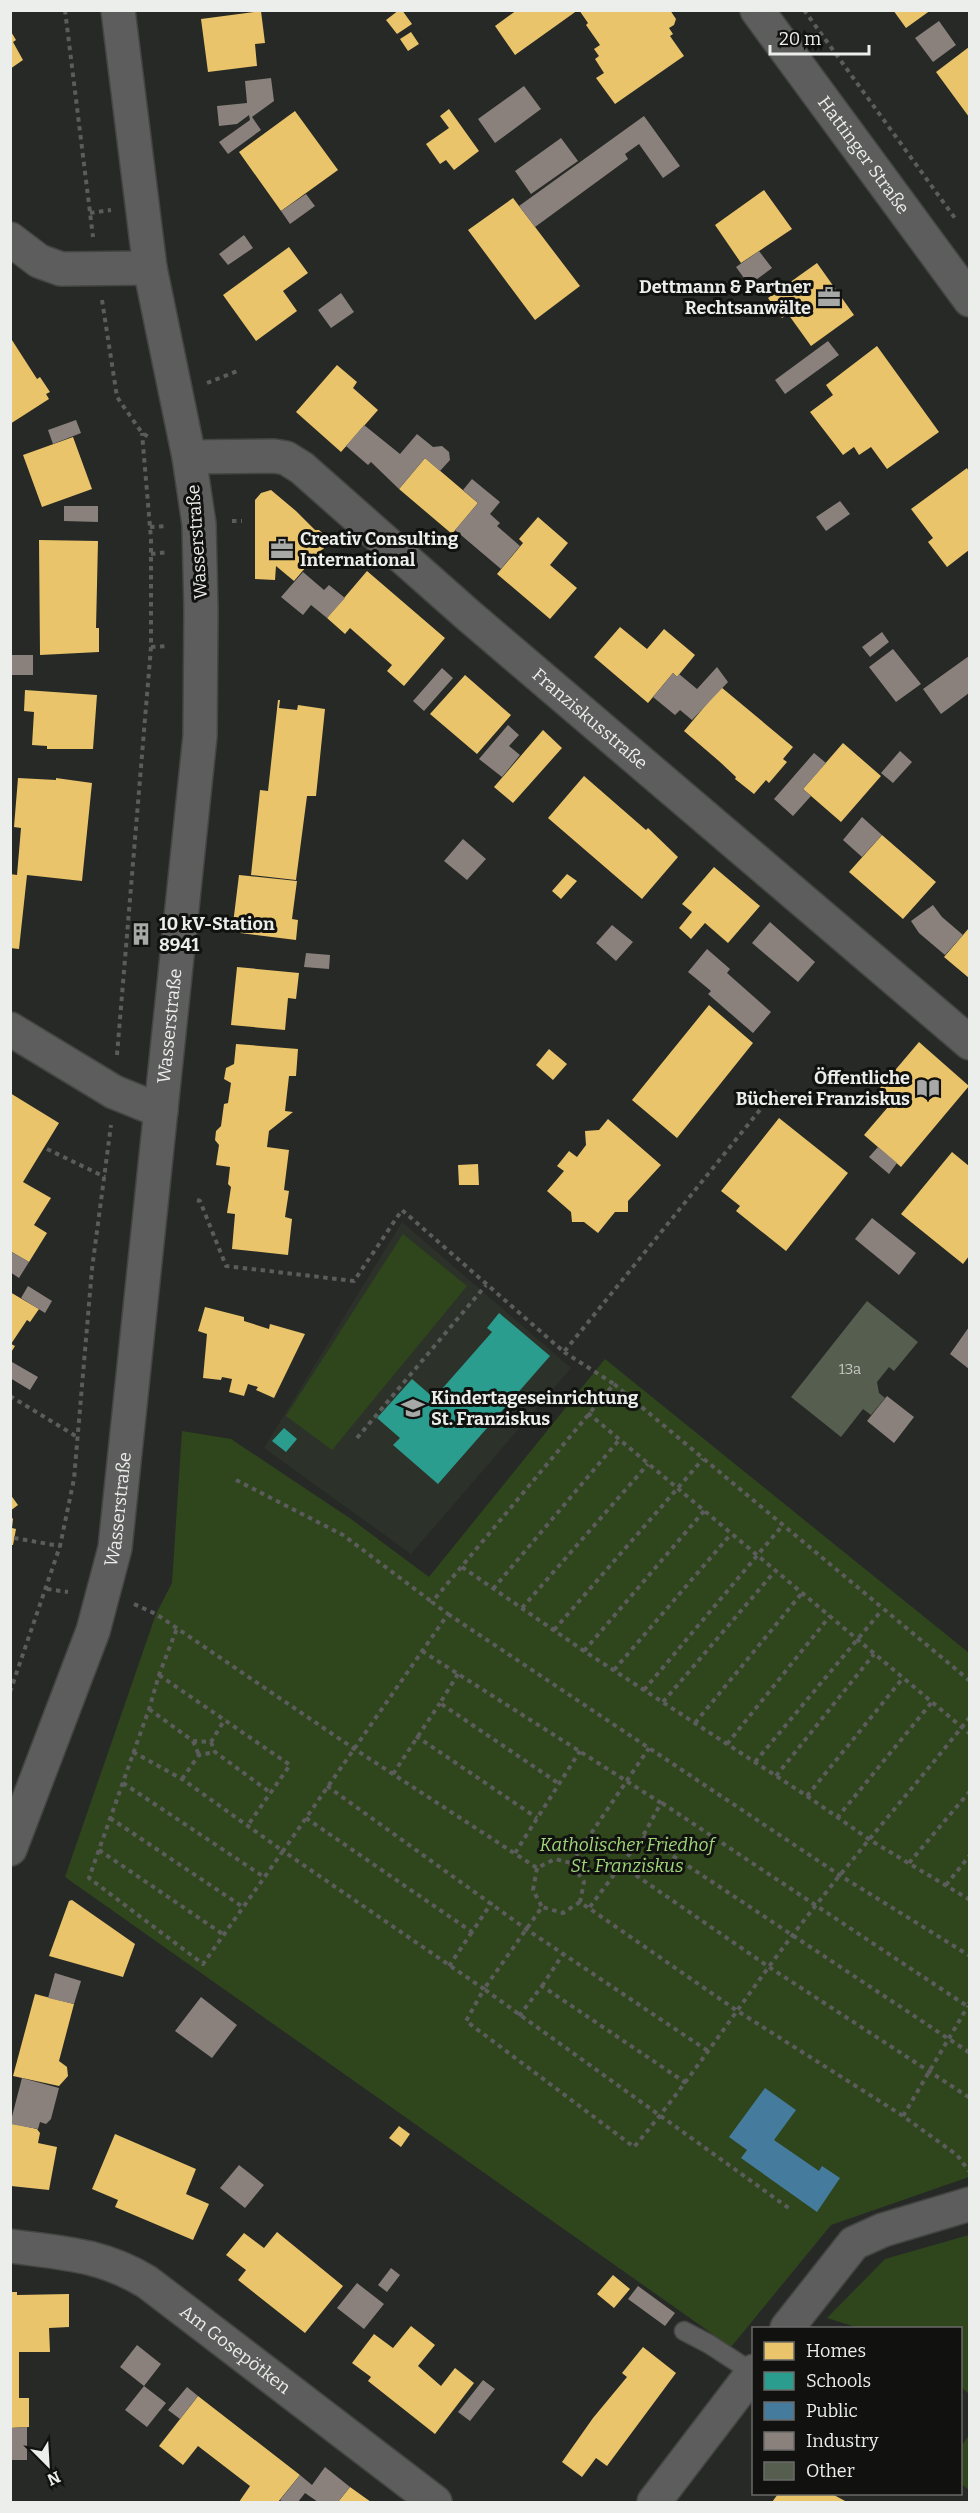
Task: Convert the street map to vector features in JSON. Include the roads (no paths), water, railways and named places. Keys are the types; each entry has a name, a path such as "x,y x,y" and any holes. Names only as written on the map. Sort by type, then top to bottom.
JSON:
{"main road":[{"name":"Wasserstraße","path":"10,1849 93,1631 115,1548 200,736 200,538 189,457 150,268 118,10"},
{"name":"Hattinger Straße","path":"757,10 969,300"},
{"path":"10,239 39,261 61,269 150,268"},
{"name":"Franziskusstraße","path":"189,457 274,456 286,458 302,468 468,615 969,1043"},
{"path":"10,1029 114,1092 161,1111"},
{"path":"788,2327 854,2243 883,2230 969,2204"},
{"name":"Am Gosepötken","path":"10,2247 99,2259 147,2282 435,2502"},
{"path":"666,2498 752,2373"}],"lane":[{"path":"684,2331 752,2371"}],"tram line":[{"path":"749,10 970,312"},
{"path":"766,10 970,291"}],"place":[{"name":"Dettmann & Partner Rechtsanwälte","path":"829,297"},
{"name":"Creativ Consulting International","path":"282,549"},
{"name":"10 kV-Station 8941","path":"141,934"},
{"name":"Öffentliche Bücherei Franziskus","path":"928,1088"},
{"name":"Kindertageseinrichtung St. Franziskus","path":"413,1408"}],"park label":[{"name":"Katholischer Friedhof St. Franziskus","path":"627,1855"}]}
